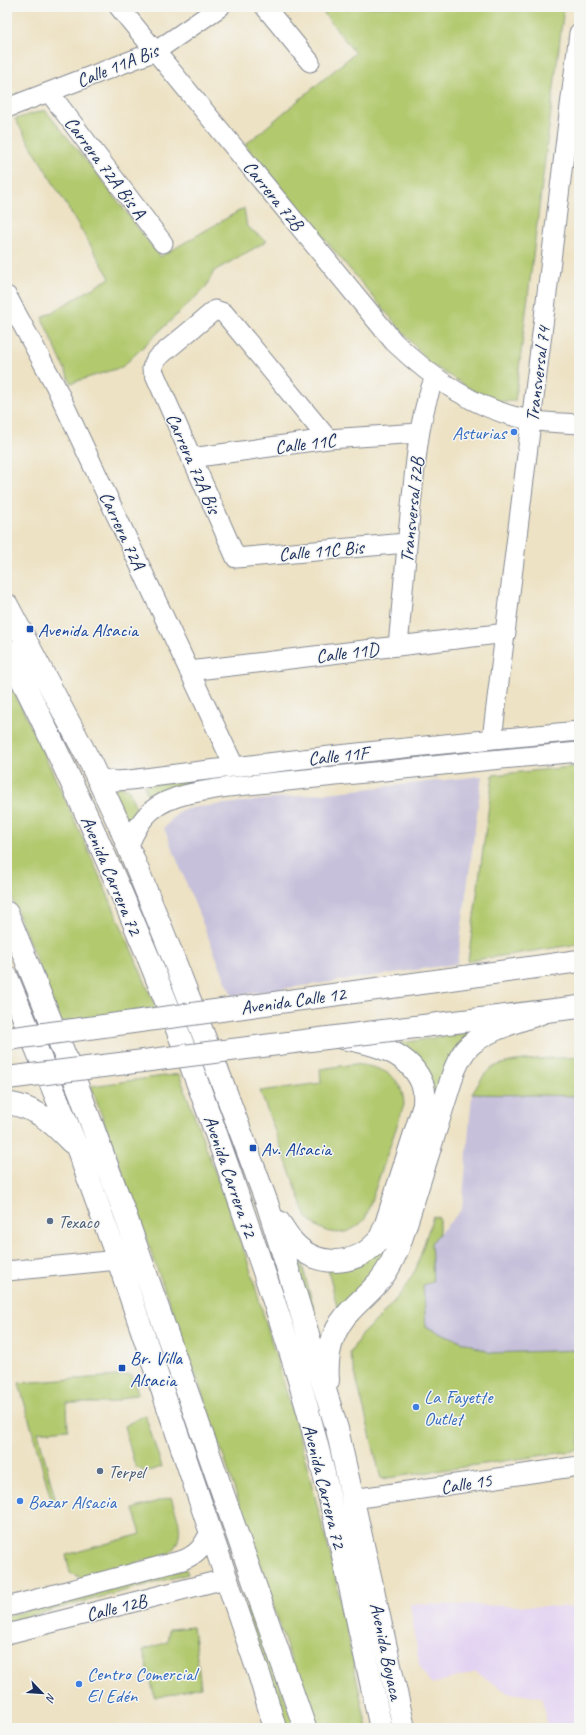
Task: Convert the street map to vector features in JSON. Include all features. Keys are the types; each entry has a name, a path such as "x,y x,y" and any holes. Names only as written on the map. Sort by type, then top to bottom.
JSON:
{"main road":[{"name":"Avenida Carrera 72","path":"7,605 97,778 128,847 167,942 267,1203 336,1429 370,1574"},
{"name":"Avenida Carrera 72","path":"7,650 44,722 134,925 223,1149 268,1281 323,1469 381,1728"},
{"path":"7,913 79,1090 125,1214 305,1728"},
{"name":"Avenida Calle 12","path":"7,1039 579,961"},
{"path":"7,976 78,1150 118,1260 225,1579 260,1677 275,1728"},
{"path":"7,1078 579,1007"},
{"path":"336,1429 328,1390 327,1370 332,1338 343,1319 372,1290 390,1266 400,1243 454,1071 460,1057 470,1046 488,1033 546,1011"},
{"path":"267,1203 294,1243 313,1256 330,1262 347,1261 365,1253 377,1243 386,1224 424,1105 423,1088 416,1071 403,1059 386,1049 367,1042 339,1037"},
{"path":"198,1085 244,1142"},
{"path":"7,1104 32,1110 44,1117 53,1123 78,1150"},
{"path":"314,1438 316,1362"},
{"path":"361,1638 370,1574"},
{"name":"Avenida Boyaca","path":"370,1574 404,1728"}],"street":[{"name":"Carrera 72B","path":"120,7 394,342 435,377"},
{"name":"Calle 11A Bis","path":"7,108 156,51 220,7"},
{"path":"265,7 310,62"},
{"name":"Transversal 74","path":"492,739 579,34"},
{"name":"Carrera 72A Bis A","path":"49,92 163,242"},
{"name":"Carrera 72A","path":"7,296 55,386 234,766"},
{"name":"Carrera 72A Bis","path":"236,558 152,368 156,359 215,310 224,313 328,440"},
{"path":"435,377 452,390 490,409 505,414 531,421 579,424"},
{"name":"Transversal 72B","path":"398,646 406,543 419,433 424,407 435,377"},
{"name":"Calle 11C","path":"191,458 328,440 419,433"},
{"name":"Calle 11C Bis","path":"236,558 406,543"},
{"name":"Calle 11D","path":"189,671 506,633"},
{"name":"Calle 11F","path":"97,778 116,781 130,780 234,766 579,731"},
{"name":"Calle 11F","path":"128,847 136,828 153,809 169,800 200,792 228,787 579,752"},
{"path":"7,1270 118,1260"},
{"name":"Calle 15","path":"353,1499 579,1466"},
{"name":"Calle 12B","path":"7,1607 183,1560 196,1554 205,1543 210,1532"},
{"name":"Calle 12B","path":"7,1634 225,1579"}],"shaded area":[{"path":"482,776 457,964 232,996 164,828 181,810"},
{"path":"472,1094 579,1096 579,1350 491,1353 426,1327 423,1285 433,1282 431,1243 462,1209"},
{"path":"410,1604 579,1607 579,1728 548,1728 542,1697 508,1693 476,1672 431,1684 419,1664"}],"green space":[{"path":"319,7 564,7 515,401 492,402 429,363 245,145 355,53"},
{"path":"45,110 101,179 160,257 244,208 247,227 267,241 214,271 206,287 122,367 71,383 42,318 110,278 15,119"},
{"path":"7,678 84,842 156,1008 61,1022 7,886"},
{"path":"579,741 579,747 173,788 150,802 144,785"},
{"path":"579,766 579,944 468,961 493,775"},
{"path":"112,786 128,788 137,810 128,825"},
{"path":"471,1032 382,1262 338,1311 328,1269 363,1260 430,1106 395,1044"},
{"path":"579,1057 579,1096 472,1094 487,1071 498,1065 520,1060"},
{"path":"355,1064 374,1067 389,1074 400,1086 404,1105 365,1219 351,1230 336,1233 321,1229 307,1218 260,1091 321,1083 320,1069"},
{"path":"179,1074 247,1259 297,1428 333,1566 367,1728 313,1728 206,1404 91,1086"},
{"path":"433,1216 439,1218 439,1234 431,1243 433,1282 423,1285 426,1327 491,1353 579,1350 579,1450 381,1479 350,1353 362,1334 381,1316 402,1292 416,1269"},
{"path":"294,1251 300,1257 321,1335 319,1345"},
{"path":"132,1375 138,1393 110,1403 67,1403 68,1429 38,1432 56,1502 52,1503 19,1383"},
{"path":"145,1415 162,1467 145,1472 135,1466 124,1426"},
{"path":"171,1497 178,1520 179,1534 175,1547 169,1554 82,1578 70,1573 66,1555 141,1534 133,1509"},
{"path":"186,1569 188,1574 7,1622 7,1616"},
{"path":"251,1607 296,1728 285,1728 246,1609"},
{"path":"193,1627 201,1687 155,1698 143,1650 167,1642 169,1629"}],"place":[{"name":"Asturias","path":"514,432"},
{"name":"Avenida Alsacia","path":"30,629"},
{"name":"Av. Alsacia","path":"253,1148"},
{"name":"Texaco","path":"50,1221"},
{"name":"Br. Villa Alsacia","path":"122,1368"},
{"name":"La Fayette Outlet","path":"416,1407"},
{"name":"Terpel","path":"100,1471"},
{"name":"Bazar Alsacia","path":"20,1501"},
{"name":"Centro Comercial El Edén","path":"79,1684"}]}
